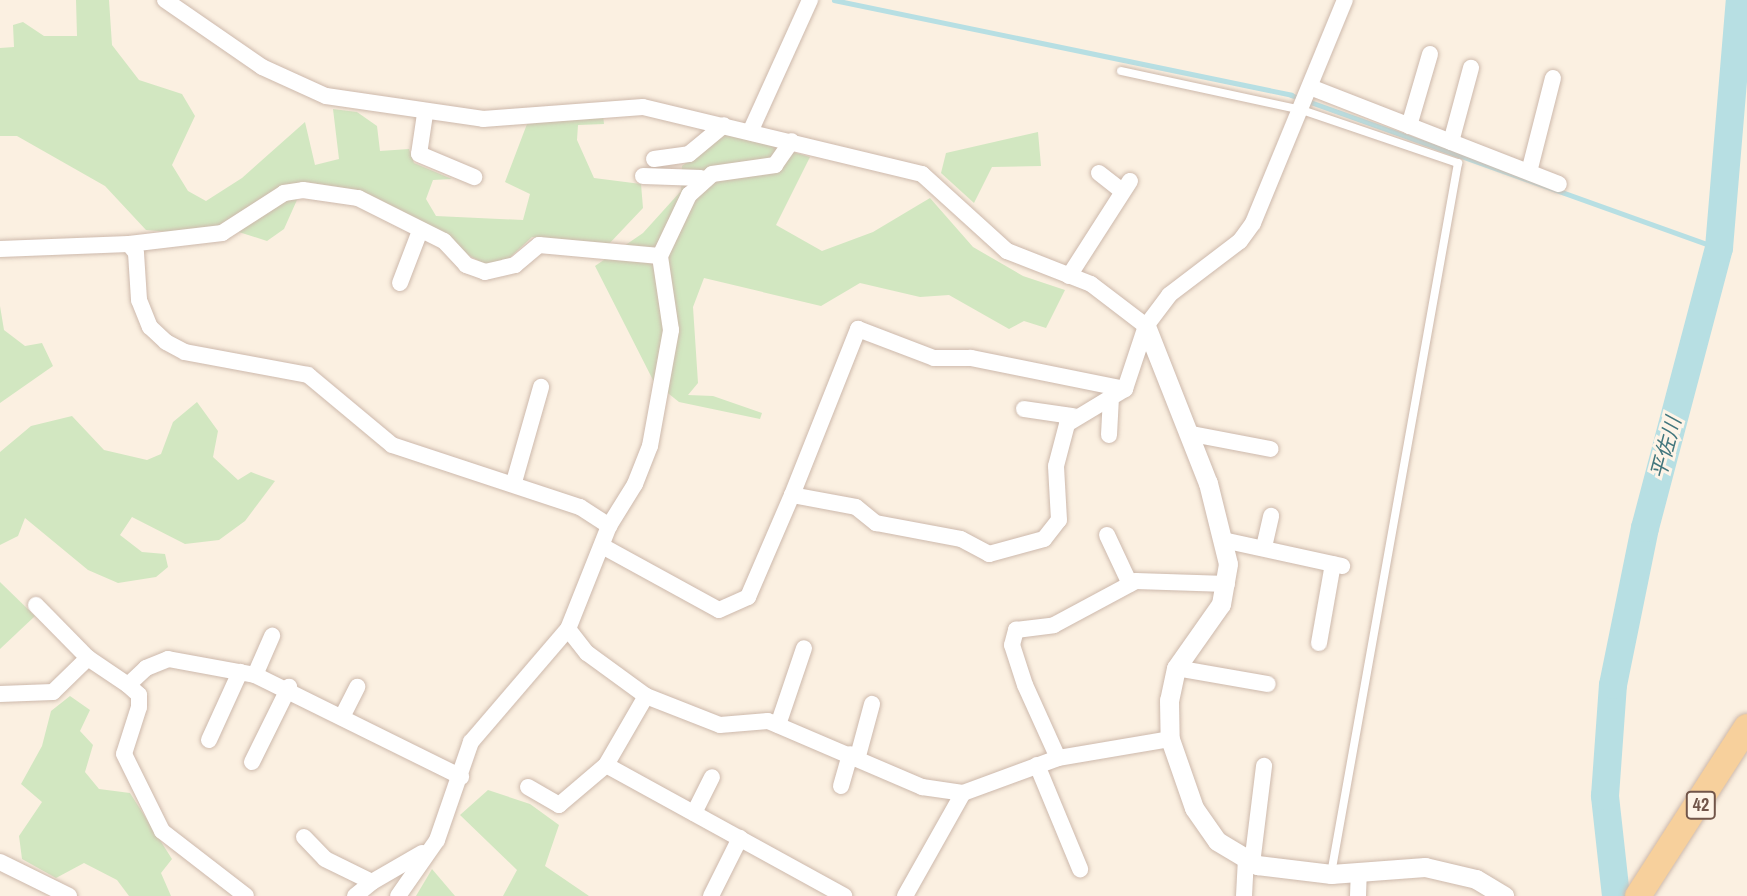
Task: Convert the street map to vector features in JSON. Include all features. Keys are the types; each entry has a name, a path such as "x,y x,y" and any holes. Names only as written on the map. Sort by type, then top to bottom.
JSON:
{"main road":[{"name":"42","path":"1644,888 1747,727"}],"street":[{"path":"164,0 262,67 307,89 425,114 501,119 621,106 751,130 922,174 1007,251 1069,276 1132,309 1146,326 1192,434 1223,540 1227,584 1221,604 1176,668 1170,739 1198,815 1217,841 1249,863 1346,873 1425,867 1504,896"},
{"path":"751,130 810,0"},
{"path":"1024,409 1072,416 1111,402 1125,389 1146,326 1169,295 1240,241 1253,223 1345,0"},
{"path":"1409,126 1430,54"},
{"path":"1451,142 1471,68"},
{"path":"1529,172 1553,78"},
{"path":"1306,99 1409,126 1559,184"},
{"path":"425,114 419,154 474,177"},
{"path":"653,159 689,154 724,125"},
{"path":"643,176 701,178 762,172 792,141"},
{"path":"1069,276 1126,186 1099,173"},
{"path":"398,896 437,840 471,742 495,708 568,629 604,547 609,526 650,446 671,330 660,256 701,178"},
{"path":"0,249 129,244 222,233 284,192 303,190 358,198 485,272 515,265 539,245 660,256"},
{"path":"398,275 416,230"},
{"path":"129,244 136,253 139,300 150,327 166,342 185,352 308,375 391,445 514,482 590,511 609,526"},
{"path":"604,547 699,603 733,608 748,597 858,330 934,358 971,358 1125,389"},
{"path":"514,482 541,387"},
{"path":"1109,435 1111,402"},
{"path":"792,495 856,507 876,523 961,539 975,551 1016,549 1055,530 1056,466 1072,416"},
{"path":"1192,434 1271,449"},
{"path":"1264,547 1270,516"},
{"path":"1107,535 1130,584"},
{"path":"1223,540 1337,565 1319,643"},
{"path":"1058,758 1025,685 1012,645 1016,630 1054,625 1130,584 1227,584"},
{"path":"36,605 88,658 139,695 139,707 124,754 162,831 246,896"},
{"path":"568,629 587,653 646,696 720,724 778,725 854,755 922,787 963,793 1058,758 1170,739"},
{"path":"209,740 272,636"},
{"path":"778,725 804,648"},
{"path":"0,694 53,692 88,658"},
{"path":"128,685 146,668 168,659 248,673 289,687 461,777"},
{"path":"1176,668 1268,684"},
{"path":"252,762 289,687"},
{"path":"342,717 357,687"},
{"path":"528,787 559,805 606,765 646,696"},
{"path":"841,786 872,704"},
{"path":"606,765 618,778 694,813 844,896"},
{"path":"1037,765 1080,869"},
{"path":"1244,896 1264,766"},
{"path":"694,813 712,777"},
{"path":"905,896 963,793"},
{"path":"304,836 325,859 372,881"},
{"path":"711,896 740,838"},
{"path":"355,896 372,881 414,862 437,840"},
{"path":"0,862 69,896"},
{"path":"1346,873 1348,896"},
{"path":"1346,873 1358,896"}],"lane":[{"path":"1121,71 1306,99 1458,163 1346,873"}],"green space":[{"path":"76,0 109,0 112,45 139,80 182,94 195,116 172,165 188,191 206,201 242,178 305,122 315,165 339,159 333,109 357,112 377,126 380,151 409,149 414,163 452,179 433,180 426,199 436,216 523,220 530,194 505,182 527,124 603,115 604,124 578,125 577,140 594,178 641,184 643,208 607,246 532,237 504,263 486,265 351,189 305,182 284,229 267,241 220,226 192,234 146,230 105,186 17,136 0,136 0,48 14,47 13,25 23,22 44,36 77,36"},
{"path":"1038,132 1041,166 992,167 974,203 941,173 946,153"},
{"path":"726,133 810,157 776,225 822,251 873,232 930,198 973,247 1023,276 1065,290 1046,328 1024,321 1009,329 949,295 920,297 860,283 821,306 704,278 693,307 698,383 688,395 713,396 762,413 760,419 679,402 654,382 595,266 643,233 681,191 682,166"},
{"path":"0,306 4,330 25,346 42,343 53,366 0,403"},
{"path":"197,402 218,431 213,457 238,480 251,472 275,481 245,521 219,540 185,544 132,517 120,535 142,552 165,554 168,567 156,577 118,583 88,570 25,518 18,536 0,545 0,452 31,426 72,416 104,450 147,460 161,454 173,422"},
{"path":"0,582 35,616 0,649"},
{"path":"70,696 90,710 80,731 93,745 85,772 99,789 130,793 172,859 161,873 171,896 129,896 117,880 84,863 56,878 22,859 19,836 42,802 21,784 42,746 51,711"},
{"path":"488,790 530,804 559,825 545,866 589,896 503,896 517,870 460,815"},
{"path":"432,869 455,896 416,896"}],"waterway":[{"path":"834,0 1291,95 1719,248"},
{"name":"平佐川","path":"1616,896 1605,796 1613,685 1645,528 1719,248 1740,0"}]}
